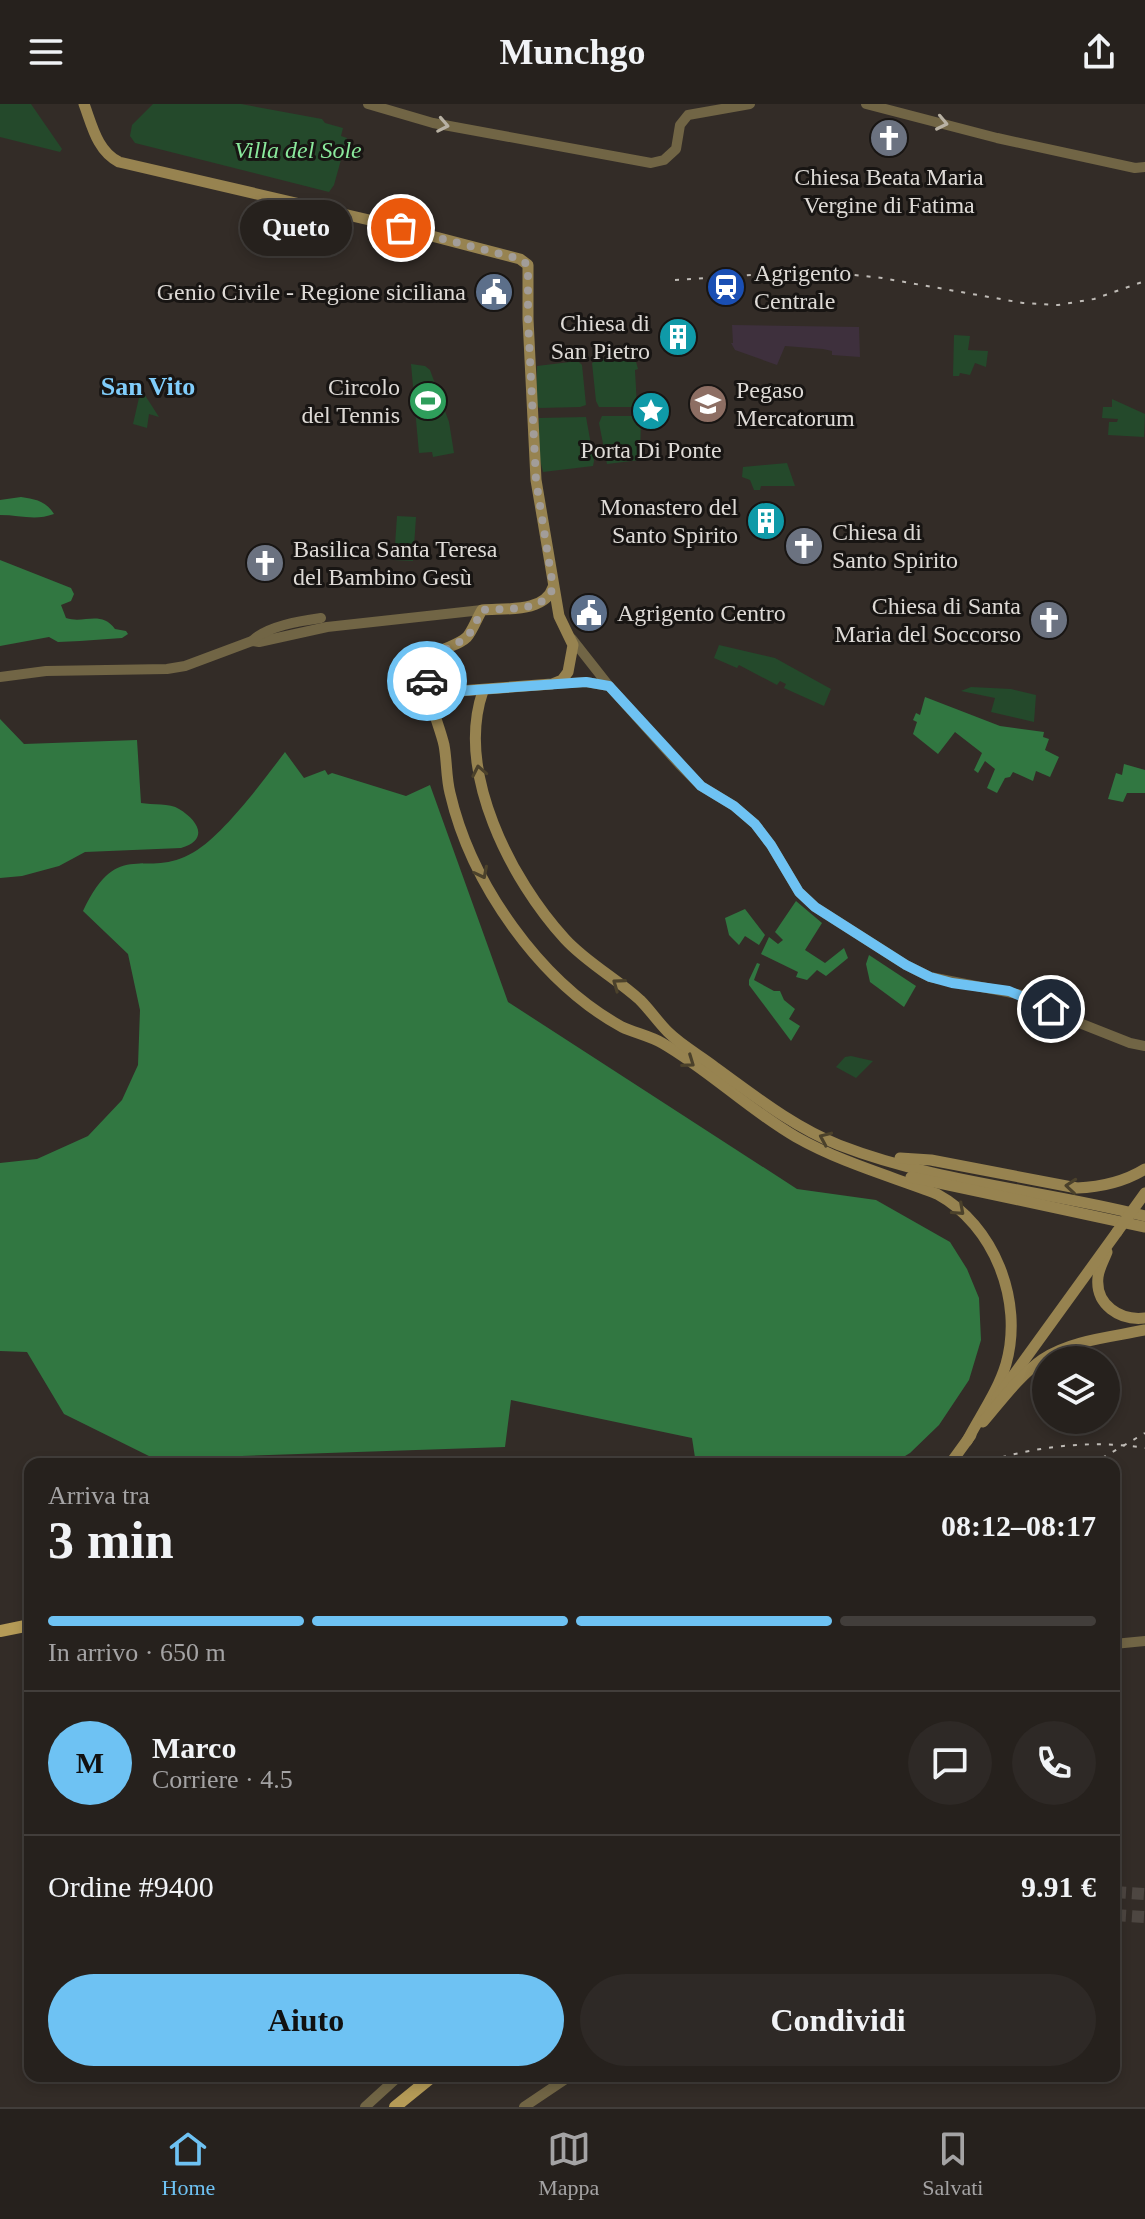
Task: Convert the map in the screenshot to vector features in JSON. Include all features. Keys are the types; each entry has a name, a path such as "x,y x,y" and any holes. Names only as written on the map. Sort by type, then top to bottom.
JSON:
{"main road":[{"path":"84,104 99,143 108,155 119,162 378,222 520,259 528,265 536,480 559,616 572,639 573,655 568,672 552,684 439,692 428,684 425,677"},
{"path":"536,605 549,597 553,587"},
{"path":"559,616 548,607 536,605 482,610 465,639 429,658 425,671 444,745 450,795 472,853 509,920 534,955 572,992 612,1020 660,1042 793,1135 815,1147 949,1187 1145,1227"},
{"path":"483,691 476,737 478,766 495,827 530,893 565,939 584,958 643,1003 669,1033 773,1110 865,1160 950,1201 985,1238 1000,1269 1010,1318 1006,1362 999,1382 967,1441"},
{"path":"865,1160 931,1160 1077,1188 1120,1181 1145,1169"},
{"path":"865,1160 1145,1216"},
{"path":"954,1458 1145,1193"},
{"path":"1117,1232 1099,1271 1101,1295 1110,1309 1118,1314 1126,1318 1145,1318"},
{"path":"967,1441 1021,1379 1044,1359 1079,1345 1145,1330"},
{"path":"0,1631 24,1626"},
{"path":"393,2107 418,2082"},
{"path":"393,2107 425,2082"}],"street":[{"path":"368,104 433,123 647,163 668,158 676,149 680,125 688,115 750,104"},
{"path":"866,104 997,138 1135,168 1145,167"},
{"path":"0,677 46,671 167,669 185,666 285,626 323,619 482,610"},
{"path":"572,639 609,686 701,786 734,806 755,824 799,892 815,907 930,977 1022,995 1097,1030 1145,1046"},
{"path":"552,684 586,682 609,686"},
{"path":"1120,1643 1145,1641"},
{"path":"365,2107 392,2082"},
{"path":"524,2107 561,2082"}],"shaded area":[{"path":"732,325 859,327 860,357 832,355 832,351 823,349 785,346 777,365 735,350 731,343"}],"green space":[{"path":"0,104 31,104 62,149 60,152 0,137"},
{"name":"Villa del Sole","path":"153,104 241,104 322,119 325,123 343,128 341,136 347,138 334,185 329,192 135,143 130,136 132,125"},
{"path":"954,335 970,336 968,350 988,351 986,367 975,363 970,375 960,373 953,376"},
{"path":"635,358 638,369 635,370 637,407 599,407 592,363 598,359"},
{"path":"578,361 582,365 586,405 539,408 536,403 537,366"},
{"name":"Circolo del Tennis","path":"411,364 430,370 449,422 454,453 433,457 432,452 419,453"},
{"path":"141,389 159,417 149,414 147,428 133,424"},
{"path":"1112,399 1145,414 1144,437 1108,435 1109,422 1117,422 1118,419 1102,418 1103,407 1112,407"},
{"path":"602,416 641,418 640,460 607,464 599,423"},
{"path":"586,417 593,466 543,472 539,456 539,418"},
{"path":"787,463 795,486 761,486 760,490 754,490 750,480 742,477 743,467"},
{"path":"21,497 40,501 54,514 34,517 0,515 0,500"},
{"path":"397,516 416,517 413,561 394,560"},
{"path":"0,560 71,588 74,594 71,601 61,605 66,618 104,620 128,634 122,638 58,642 49,637 0,646"},
{"path":"719,645 775,658 831,689 824,706 784,688 786,684 780,681 777,685 739,665 737,668 714,658"},
{"path":"448,658 454,659 462,667 462,679 454,687 448,688 442,687 434,679 433,673 434,667 442,659"},
{"path":"971,687 1011,689 1036,695 1034,722 991,712 995,698 961,691"},
{"path":"925,697 1000,726 1044,732 1043,737 1049,739 1045,750 1059,757 1050,777 1036,771 1033,781 1013,772 1005,778 997,793 987,788 995,769 985,761 978,773 974,770 982,753 955,732 938,754 913,734 917,722 913,720 916,713 920,715"},
{"path":"0,719 24,744 137,740 141,803 179,809 196,825 198,835 195,840 181,848 85,852 59,866 22,876 0,878"},
{"path":"285,752 304,778 325,770 328,775 332,773 406,796 430,785 508,1002 797,1189 876,1200 950,1242 967,1269 979,1298 981,1340 969,1380 939,1425 902,1458 695,1458 692,1438 511,1400 505,1447 153,1458 64,1414 27,1352 0,1351 0,1163 37,1159 88,1136 122,1100 138,1065 140,1010 128,954 83,911 96,888 121,866 161,863 194,852 218,833"},
{"path":"1124,764 1145,770 1145,793 1127,793 1123,802 1108,799 1116,773 1122,775"},
{"path":"796,901 822,923 805,950 825,963 844,948 848,958 826,976 817,970 807,980 796,977 798,972 761,954 769,937 778,944 783,940 775,932"},
{"path":"745,909 765,935 759,945 745,936 739,945 729,935 725,918"},
{"path":"869,955 916,986 904,1007 870,982 866,964"},
{"path":"757,963 760,964 754,980 780,991 784,1000 795,1009 789,1019 800,1026 791,1041 749,985"},
{"path":"845,1057 873,1061 856,1078 836,1067"}],"tunnel":[{"path":"1120,1892 1145,1894"},
{"path":"1120,1915 1145,1917"}],"railway":[{"path":"675,280 797,272 836,273 1023,303 1058,305 1094,299 1145,281"},
{"path":"1102,1458 1145,1433"},
{"path":"1001,1458 1061,1446 1103,1444 1145,1448"}],"way so far":[{"path":"401,228 520,259 528,265 536,480 553,587 549,597 536,605 482,610 465,639 429,658 425,671 427,681"}],"place":[{"name":"Chiesa Beata Maria Vergine di Fatima","path":"889,138"},
{"name":"Queto","path":"401,228"},
{"name":"Agrigento Centrale","path":"726,287"},
{"name":"Genio Civile - Regione siciliana","path":"494,292"},
{"name":"Chiesa di San Pietro","path":"678,337"},
{"name":"Circolo del Tennis","path":"428,401"},
{"name":"Pegaso Mercatorum","path":"708,404"},
{"name":"Porta Di Ponte","path":"651,411"},
{"name":"Monastero del Santo Spirito","path":"766,521"},
{"name":"Chiesa di Santo Spirito","path":"804,546"},
{"name":"Basilica Santa Teresa del Bambino Gesù","path":"265,563"},
{"name":"Agrigento Centro","path":"589,613"},
{"name":"Chiesa di Santa Maria del Soccorso","path":"1049,620"}],"district":[{"name":"San Vito","path":"148,386"}],"route":[{"path":"427,681 439,692 586,682 609,686 701,786 734,806 755,824 808,903 930,977 1009,991 1051,1009"}]}
